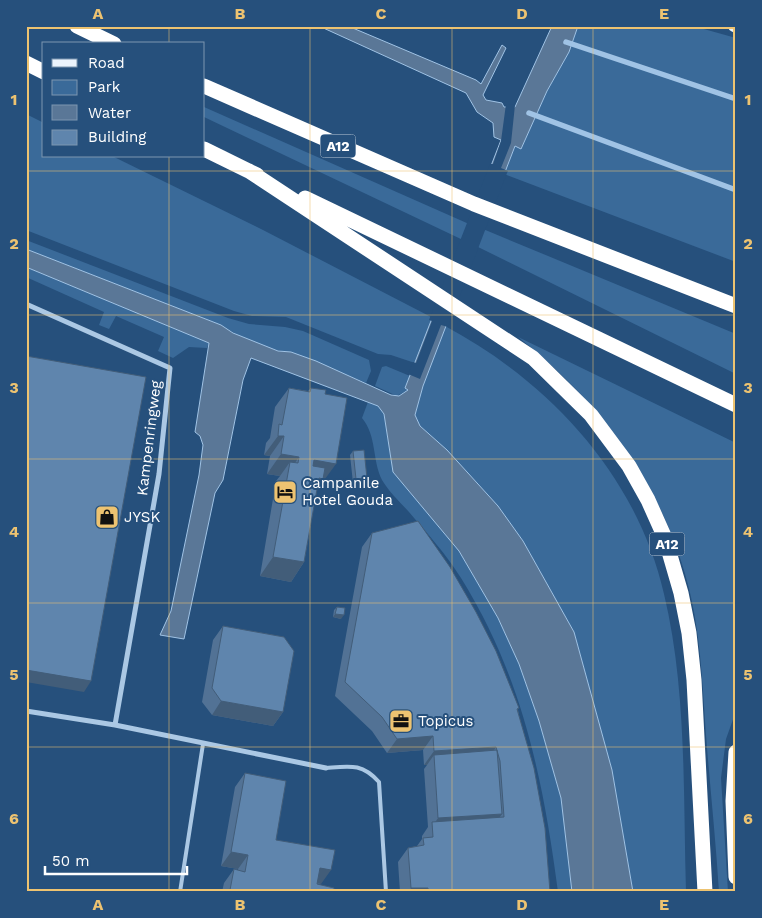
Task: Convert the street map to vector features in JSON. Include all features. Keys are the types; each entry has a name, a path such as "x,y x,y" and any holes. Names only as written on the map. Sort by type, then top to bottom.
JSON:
{"highway":[{"path":"77,26 110,42"},
{"path":"26,63 42,71"},
{"name":"A12","path":"205,86 492,212 736,306"},
{"name":"A12","path":"205,149 736,406"},
{"name":"A12","path":"249,171 532,358 579,402 629,466 659,524 678,580 691,647 705,892"},
{"path":"736,752 732,801 736,876"}],"street":[{"name":"Kampenringweg","path":"26,304 170,368 159,474 115,725"},
{"path":"26,711 115,725 326,768"}],"lane":[{"path":"180,892 203,744"},
{"path":"326,768 362,768 371,773 379,782 386,892"}],"green space":[{"path":"578,26 693,26 736,38 736,262 504,174 515,146 521,148 547,91 569,52"},
{"path":"205,107 469,224 463,240 205,117"},
{"path":"26,114 42,122 42,158 116,158 263,230 433,318 415,363 391,355 378,354 286,317 252,316 234,311 26,230"},
{"path":"483,229 736,334 736,374 476,246"},
{"path":"26,240 228,318 249,324 285,327 303,331 369,360 371,371 366,383 291,352 254,343 221,325 26,249"},
{"path":"26,267 209,343 207,348 189,347 173,358 158,351 164,337 116,316 109,329 99,325 104,312 26,277"},
{"path":"445,326 483,349 520,375 553,404 584,437 611,472 633,510 651,551 664,594 677,667 684,780 686,892 633,892 612,770 574,632 523,541 498,506 447,450 420,426 415,416 420,394"},
{"path":"518,337 736,443 736,711 726,739 721,778 728,892 719,892 700,653 695,616 680,558 666,521 648,486 627,452 604,421 578,391"},
{"path":"386,366 410,376 405,387 408,390 397,396 375,386 382,367"},
{"path":"368,402 379,406 384,414 393,472 459,551 498,618 519,664 539,721 561,798 572,892 558,892 537,768 515,690 500,652 482,615 455,569 382,480 370,432 362,418"}],"water":[{"path":"319,26 348,26 476,80 481,84 502,45 506,48 483,95 486,100 502,103 504,107 515,107 552,26 578,26 569,52 547,91 521,149 515,146 423,386 415,415 420,426 447,450 498,506 523,541 574,632 612,770 633,892 572,892 561,798 539,721 519,664 498,618 459,551 393,472 384,414 378,406 251,358 243,380 223,480 215,493 184,639 160,635 171,611 199,475 203,445 200,436 195,432 209,343 26,267 26,249 221,325 233,333 278,351 291,352 316,361 391,395 399,396 408,390 405,388 501,140 494,137 493,123 477,112 466,93"}],"pier":[{"path":"506,104 515,105 511,143 501,168 508,171 448,327 441,325 420,379 408,374 413,362 416,363 432,321 429,320 490,164 493,164 501,141"}],"building":[{"path":"26,356 146,377 91,681 26,670"},
{"name":"Campanile Hotel Gouda","path":"289,388 310,392 311,388 326,390 325,394 347,398 336,464 314,460 313,466 325,468 323,479 319,478 304,562 273,557 290,462 298,463 299,457 281,454 284,436 278,436 279,424 282,425"},
{"path":"364,450 367,478 356,479 353,451"},
{"path":"418,521 450,567 476,612 496,651 519,708 517,709 534,768 545,828 550,892 428,892 428,888 411,888 408,848 424,845 423,838 433,837 432,822 504,817 500,761 496,747 434,751 433,736 397,739 382,717 345,682 372,533"},
{"path":"337,607 345,608 344,615 335,614"},
{"path":"223,626 284,637 294,651 283,712 221,701 212,688"},
{"path":"497,750 502,814 438,818 434,755"},
{"path":"245,773 286,781 276,840 335,850 331,870 320,868 317,884 334,888 334,892 241,892 230,890 234,869 245,872 248,855 231,852"}],"waterway":[{"path":"566,42 736,99"},
{"path":"529,113 736,190"}],"place":[{"name":"Campanile Hotel Gouda","path":"285,492"},
{"name":"JYSK","path":"107,517"},
{"name":"Topicus","path":"401,721"}]}
